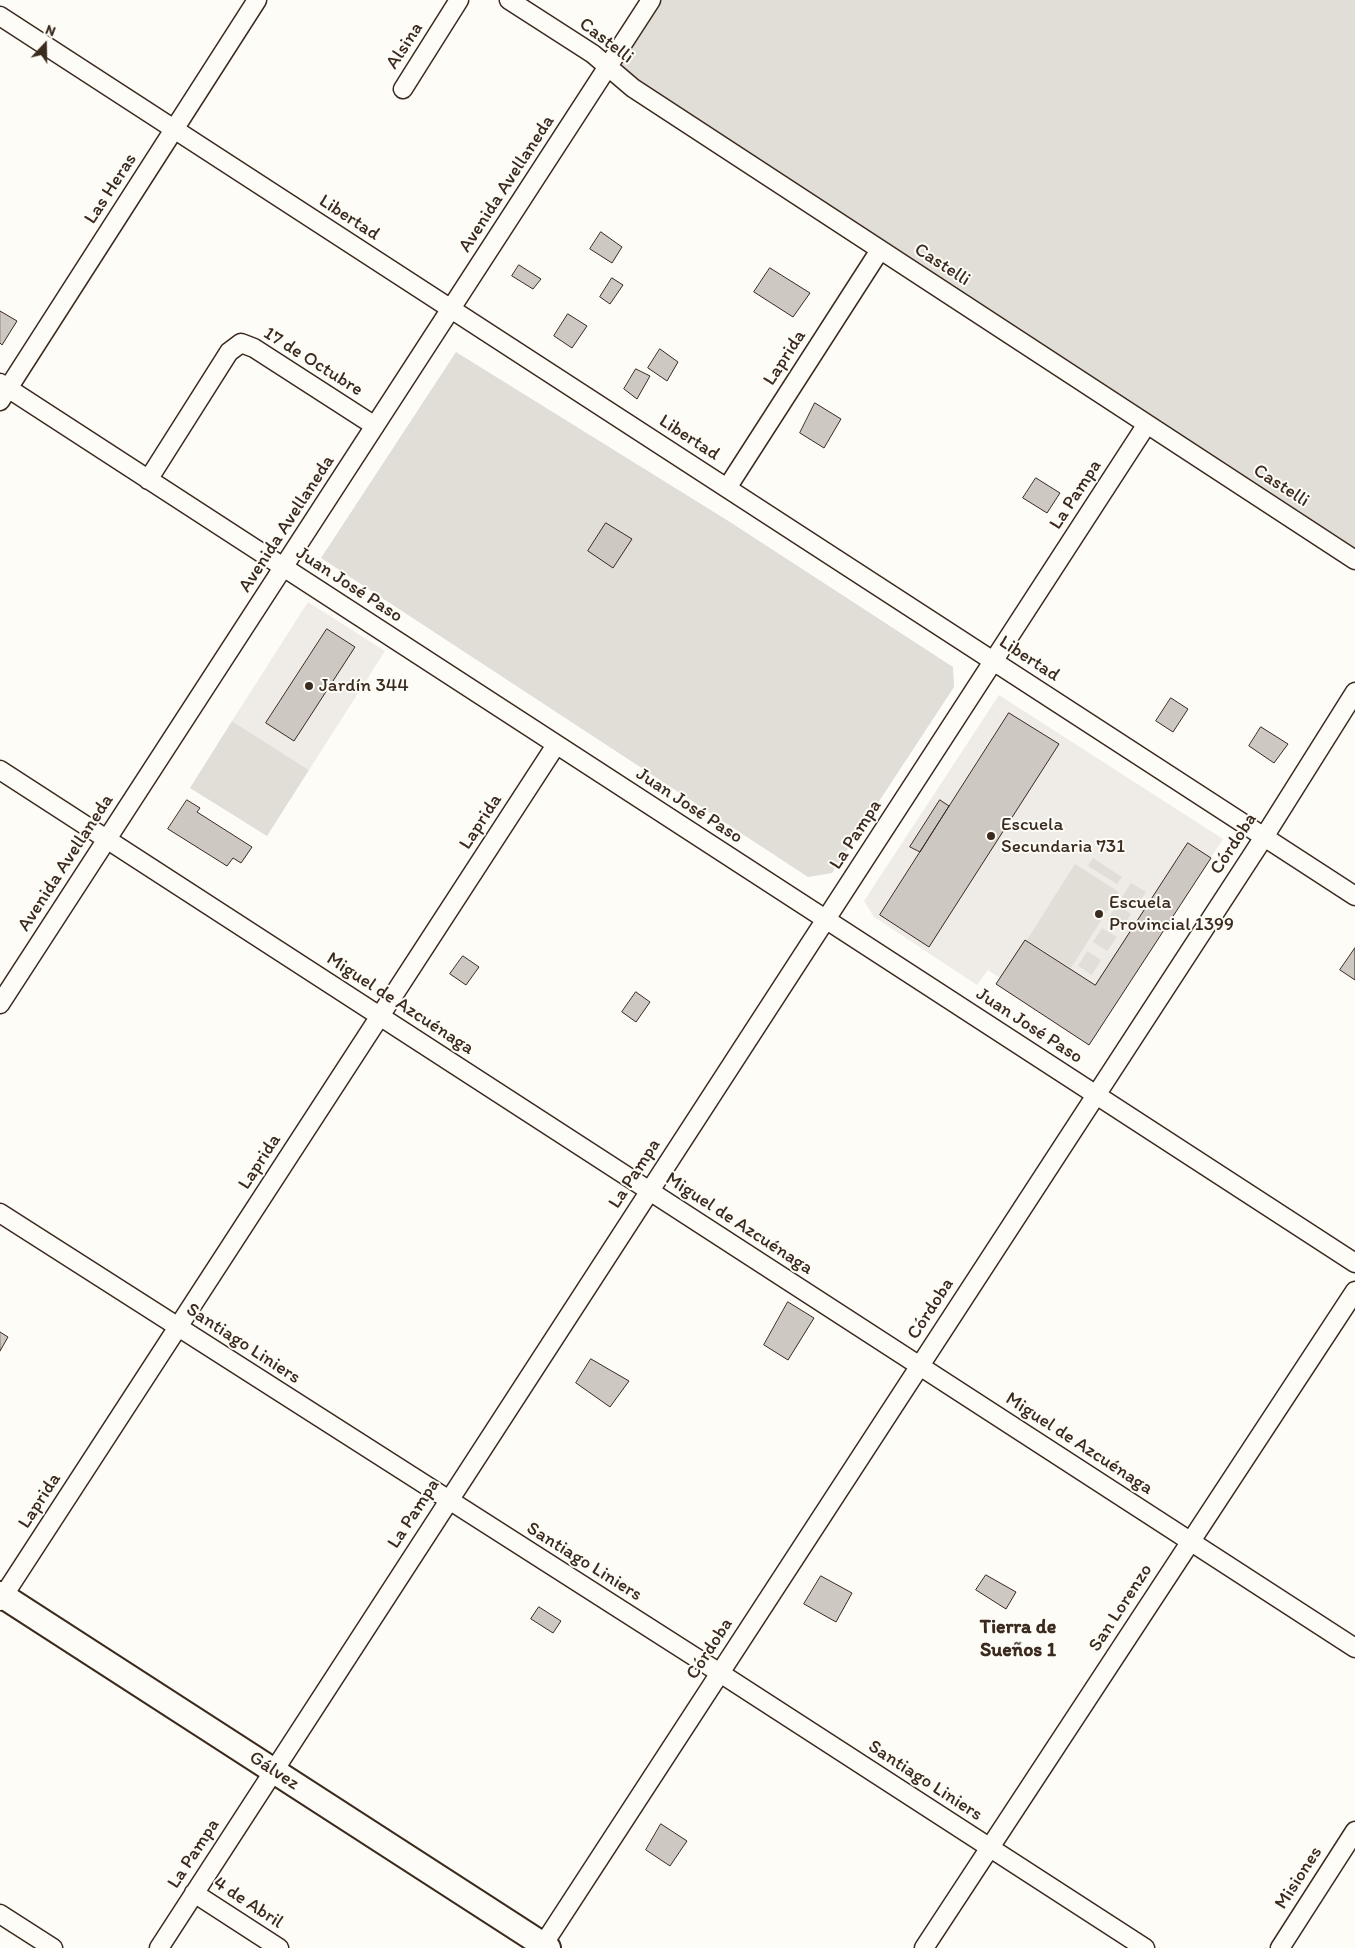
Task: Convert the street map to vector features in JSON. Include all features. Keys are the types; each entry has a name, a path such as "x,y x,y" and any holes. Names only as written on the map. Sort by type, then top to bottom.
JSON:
{"main road":[{"name":"Gálvez","path":"1,1598 274,1771 544,1947"}],"street":[{"name":"Las Heras","path":"3,391 257,0"},
{"name":"Alsina","path":"402,89 459,0"},
{"name":"Castelli","path":"509,0 593,54 633,88 1355,560"},
{"name":"Avenida Avellaneda","path":"0,1004 652,0"},
{"name":"Libertad","path":"0,16 1355,896"},
{"name":"Laprida","path":"727,488 880,250"},
{"name":"17 de Octubre","path":"148,480 229,352 241,343 254,348 375,426"},
{"name":"Juan José Paso","path":"3,391 148,480 1355,1263"},
{"name":"La Pampa","path":"159,1948 1147,424"},
{"name":"Córdoba","path":"544,1947 1264,837 1355,692"},
{"name":"Laprida","path":"1,1598 556,745"},
{"name":"Miguel de Azcuénaga","path":"0,770 1355,1648"},
{"name":"Santiago Liniers","path":"0,1213 720,1673 1145,1948"},
{"name":"San Lorenzo","path":"924,1948 1355,1291"},
{"name":"Misiones","path":"1280,1948 1355,1831"},
{"name":"4 de Abril","path":"194,1893 279,1948"},
{"path":"0,1914 53,1948"}],"shaded area":[{"path":"651,0 1355,0 1355,560 608,67"},
{"path":"456,352 730,522 953,667 954,687 832,873 808,877 321,558"},
{"name":"Jardín 344","path":"308,602 385,651 309,770 232,721"},
{"path":"999,695 1223,839 1089,1045 996,984 1000,978 988,970 977,985 874,917 864,901"},
{"path":"232,721 309,770 267,836 190,788"},
{"path":"1093,858 1122,877 1117,884 1088,866"},
{"path":"1075,864 1119,892 1071,968 1027,940"},
{"path":"1131,883 1146,892 1136,906 1122,897"},
{"path":"1117,905 1131,914 1122,929 1107,920"},
{"path":"1102,928 1117,937 1107,951 1093,942"},
{"path":"1087,951 1101,960 1092,975 1078,966"}],"building":[{"path":"601,232 622,247 612,263 590,249"},
{"path":"519,265 541,279 533,289 512,276"},
{"path":"770,268 810,293 793,317 754,292"},
{"path":"612,278 623,285 610,304 600,297"},
{"path":"0,311 17,321 2,345 0,343"},
{"path":"568,314 587,326 572,348 554,336"},
{"path":"660,349 678,362 667,381 648,368"},
{"path":"636,369 650,376 637,399 624,389"},
{"path":"815,403 841,419 824,448 800,433"},
{"path":"1036,478 1060,493 1047,513 1023,498"},
{"path":"606,523 632,539 613,568 588,551"},
{"path":"327,629 355,647 294,741 266,723"},
{"path":"1171,698 1188,709 1173,732 1156,721"},
{"path":"1009,713 1059,744 929,947 880,915"},
{"path":"1261,727 1288,744 1274,763 1249,746"},
{"path":"187,800 200,808 197,812 252,847 241,863 233,858 227,866 168,829"},
{"path":"940,800 949,806 920,852 910,847"},
{"path":"1188,843 1211,858 1089,1045 996,984 1025,940 1095,985"},
{"path":"1355,948 1355,980 1340,970"},
{"path":"463,956 479,967 466,985 450,974"},
{"path":"636,992 650,1002 636,1022 622,1012"},
{"path":"788,1302 814,1318 788,1360 764,1345"},
{"path":"0,1332 8,1337 0,1351"},
{"path":"591,1359 629,1381 610,1407 576,1383"},
{"path":"986,1575 1016,1592 1006,1609 976,1590"},
{"path":"821,1576 852,1593 836,1622 804,1604"},
{"path":"539,1607 561,1621 553,1633 531,1619"},
{"path":"661,1824 687,1841 670,1866 646,1850"}],"place":[{"name":"Jardín 344","path":"309,686"},
{"name":"Escuela Secundaria 731","path":"991,836"},
{"name":"Escuela Provincial 1399","path":"1099,914"}],"district":[{"name":"Tierra de Sueños 1","path":"1018,1640"}]}
